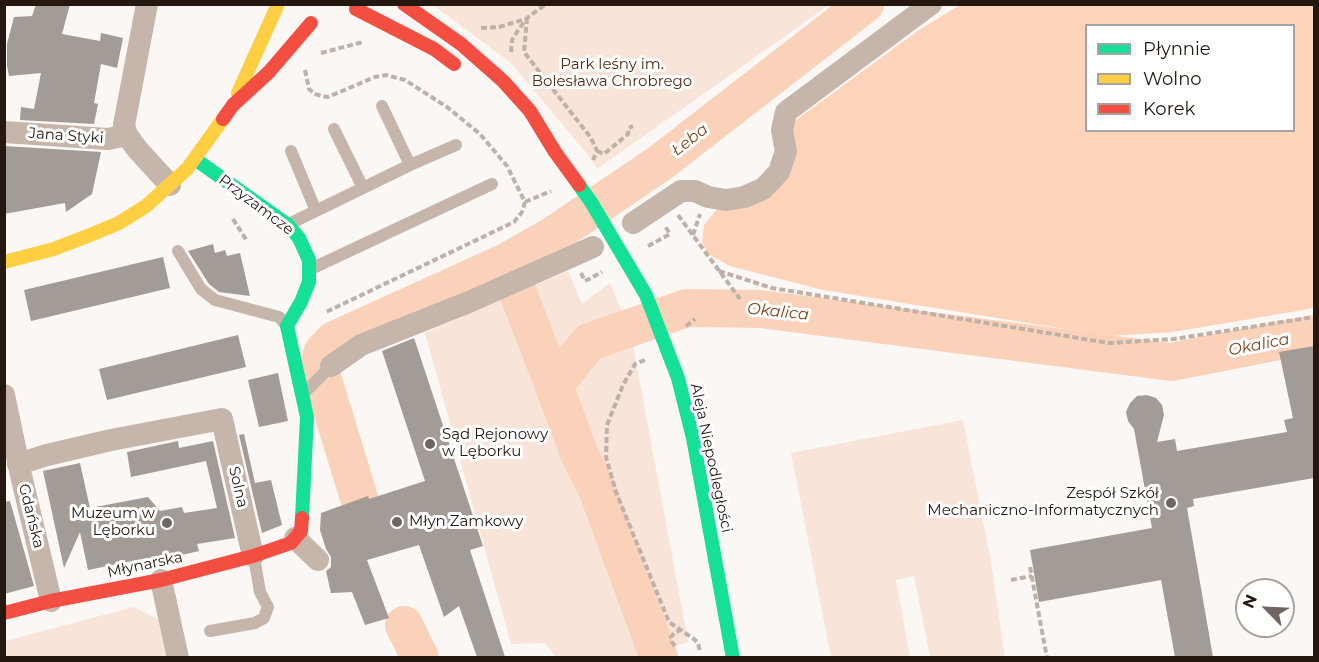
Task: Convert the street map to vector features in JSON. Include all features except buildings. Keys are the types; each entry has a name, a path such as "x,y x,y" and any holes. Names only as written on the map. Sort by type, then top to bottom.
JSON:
{"main road":[{"name":"Aleja Niepodległości","path":"404,4 461,44 502,81 530,111 555,152 591,202 646,295 678,378 693,438 720,655"},
{"path":"4,262 54,249 119,223 146,206 170,185 195,159 233,105 252,60 284,6"},
{"path":"343,19 358,7 434,49 468,75"},
{"path":"233,105 269,72 307,21 328,24"},
{"name":"Aleja Niepodległości","path":"516,117 555,152"},
{"name":"Przyzamcze","path":"195,159 288,225 299,238 309,260 309,282 301,303 287,326"},
{"path":"287,326 307,417 301,531 293,541"},
{"name":"Młynarska","path":"4,613 51,601 161,580 253,556 293,541"}],"street":[{"path":"147,4 125,115 127,135 170,185"},
{"path":"633,223 681,191 695,191 708,197 726,200 763,189 779,172 786,151 782,130 786,112 931,4"},
{"name":"Jana Styki","path":"4,132 108,139 127,135"},
{"path":"331,366 361,345 469,303 593,246"},
{"name":"Gdańska","path":"4,395 15,476 51,601"},
{"name":"Solna","path":"15,476 47,455 222,419 253,556"},
{"path":"293,541 318,560"},
{"path":"161,580 178,657"}],"lane":[{"path":"382,106 410,165"},
{"path":"334,129 363,188"},
{"path":"288,225 456,145"},
{"path":"291,151 316,211"},
{"path":"309,270 492,184"},
{"path":"178,251 201,289 215,300 279,317 287,326"},
{"path":"303,394 331,366"},
{"path":"210,632 255,623 264,618 268,607 260,592 253,556"}],"path":[{"path":"470,28 499,27 527,18 546,4"},
{"path":"511,56 512,40 527,18"},
{"path":"527,18 524,52 591,138 597,151 604,154 628,134 629,128 633,126"},
{"path":"304,64 306,84 315,94 328,97 375,77 386,75 405,80 447,107 480,134 507,166 525,202 522,212 514,222 322,314"},
{"path":"593,161 597,151"},
{"path":"525,202 555,190"},
{"path":"667,200 740,299"},
{"path":"231,217 247,241"},
{"path":"644,248 670,234 663,223"},
{"path":"578,267 585,281 607,270"},
{"path":"719,271 772,288 1109,343 1174,339 1314,317"},
{"path":"685,326 695,319"},
{"path":"646,360 635,364 623,385 607,425 606,457 616,492 669,622 698,643 720,655"},
{"path":"1030,567 1047,657"},
{"path":"1011,580 1032,576"},
{"path":"675,646 671,637 680,630"}],"green space":[{"name":"Park leśny im. Bolesława Chrobrego","path":"433,5 829,5 597,169 588,155 511,63"},
{"path":"568,271 582,304 610,283 631,334 688,642 631,658 556,657 545,643 511,644 425,333"},
{"path":"963,420 991,562 1005,657 930,657 914,576 896,580 910,657 831,657 791,453"},
{"path":"134,607 163,622 168,658 5,658 5,641"}],"shaded area":[{"path":"960,5 1314,5 1314,308 1173,332 1109,336 823,290 730,266 710,255 702,243 704,225 718,208 763,197 788,126 919,30"}],"waterway":[{"name":"Łeba","path":"359,498 319,367 322,353 334,340 506,262 552,236 660,163 865,4"},
{"name":"Łeba","path":"506,262 554,386"},
{"name":"Okalica","path":"659,658 597,489 579,453 554,386 589,342 687,308 760,309 1171,362 1314,334"},
{"name":"Łeba","path":"404,625 420,658"}],"traffic: fast":[{"path":"195,159 288,225 299,238 309,260 309,282 287,326 307,417 302,518"},
{"path":"579,185 646,295 678,378 693,438 733,658"}],"traffic: slow":[{"path":"238,93 278,4"},
{"path":"4,262 54,249 90,235 119,223 146,206 187,169 223,119"}],"traffic: jam":[{"path":"404,4 461,44 503,81 530,111 579,185"},
{"path":"356,9 434,49 454,64"},
{"path":"223,119 233,105 269,72 311,23"},
{"path":"4,613 51,601 161,580 253,556 291,543 301,531 302,518"}],"place":[{"name":"Sąd Rejonowy w Lęborku","path":"430,444"},
{"name":"Zespół Szkół Mechaniczno-Informatycznych","path":"1171,503"},
{"name":"Młyn Zamkowy","path":"397,522"},
{"name":"Muzeum w Lęborku","path":"167,523"}]}
